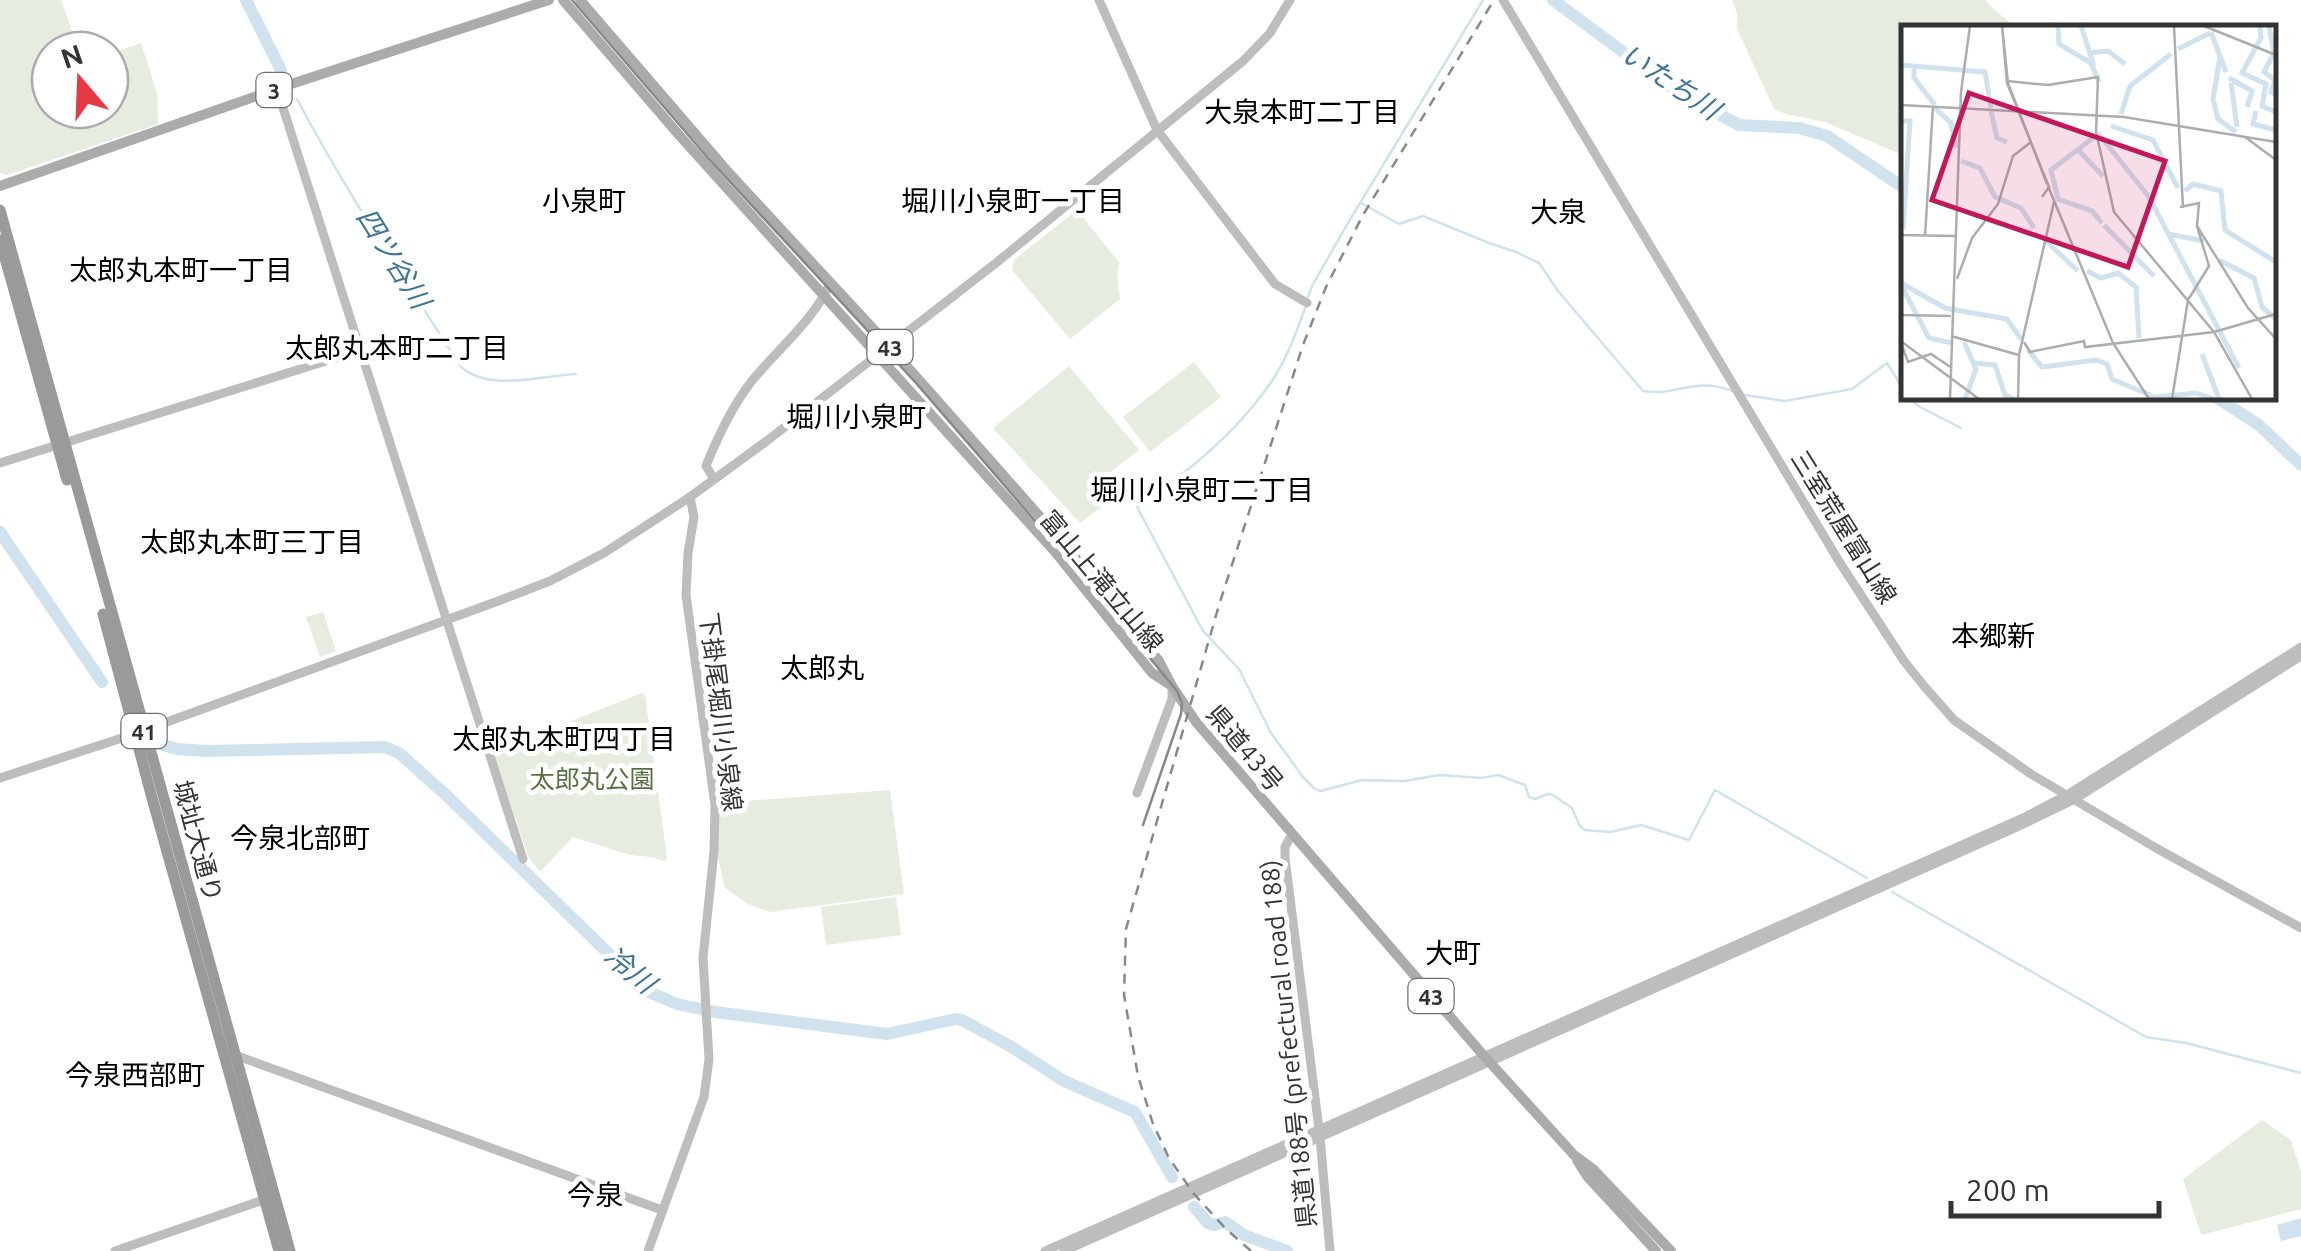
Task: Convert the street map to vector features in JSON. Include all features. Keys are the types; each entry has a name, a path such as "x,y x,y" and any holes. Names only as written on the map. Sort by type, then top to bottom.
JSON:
{"highway":[{"name":"城址大通り","path":"0,210 139,732 270,1198 290,1251"},
{"name":"城址大通り","path":"0,240 61,444"},
{"name":"城址大通り","path":"270,1198 279,1251"}],"main road":[{"name":"3","path":"0,186 277,89 550,0"},
{"name":"富山上滝立山線","path":"563,0 679,135 1056,553 1152,672 1172,686"},
{"name":"富山上滝立山線","path":"580,0 716,158 890,346 1074,556 1159,661 1172,686"},
{"name":"県道43号","path":"1172,686 1196,722 1292,834"},
{"name":"43","path":"1292,834 1486,1059 1574,1155 1671,1251"},
{"name":"43","path":"1574,1155 1587,1176 1656,1251"}],"street":[{"path":"1099,0 1157,130 1275,284 1307,303"},
{"path":"0,778 447,620 550,581 590,560 690,497 996,263 1243,61 1270,33 1290,0"},
{"name":"三室荒屋富山線","path":"1503,0 1840,563 1904,661 1954,720 2031,774 2301,928"},
{"path":"277,89 522,859"},
{"path":"714,479 706,466 731,410 823,301 830,283"},
{"path":"0,463 360,350"},
{"name":"下掛尾堀川小泉線","path":"648,1251 704,1097 708,1059 703,958 716,805 686,596 694,517 690,497"},
{"path":"2071,797 2301,647"},
{"path":"1045,1251 2071,797 2301,656"},
{"path":"1137,793 1172,699 1172,686"},
{"name":"県道188号 (prefectural road 188)","path":"1292,834 1284,858 1330,1251"},
{"path":"230,1053 662,1210"},
{"path":"1064,1251 1319,1133"},
{"path":"115,1251 270,1198"}],"green space":[{"path":"0,0 61,0 72,30 30,30 30,130 130,130 130,47 141,43 157,93 158,124 7,175 0,173"},
{"path":"1732,0 1986,0 2013,25 1901,25 1901,154 1825,122 1774,109 1737,29"},
{"path":"1077,210 1119,262 1120,299 1070,339 1012,270 1014,260"},
{"path":"1194,362 1221,397 1150,452 1123,417"},
{"path":"1069,366 1139,450 1109,473 1123,490 1080,523 993,428"},
{"path":"323,612 336,651 320,657 306,617"},
{"name":"太郎丸公園","path":"642,693 667,858 664,861 630,855 573,837 540,872 528,856 493,752"},
{"path":"890,790 904,894 770,912 748,904 725,888 718,857 719,803"},
{"path":"896,897 901,935 826,945 821,907"},
{"path":"2262,1120 2291,1140 2301,1172 2301,1209 2201,1235 2183,1179"}],"water":[{"path":"2301,1218 2301,1236 2281,1241 2277,1225"}],"waterway":[{"name":"四ツ谷川","path":"246,0 281,70"},
{"path":"1307,300 1348,223 1483,0"},
{"name":"いたち川","path":"1553,0 1669,86 1739,125 1799,128 1827,136 1901,186"},
{"name":"四ツ谷川","path":"297,99 355,201 461,367 473,375 501,381 576,374"},
{"path":"1361,203 1399,224 1423,216 1539,263 1643,391 1696,386 1733,391"},
{"path":"1305,308 1283,363 1251,409 1205,455 1137,507 1203,631 1239,669 1271,733 1302,776 1320,791 1362,780 1498,775 1525,785 1529,797 1553,795 1572,808 1585,830 1610,832 1641,825 1689,840 1715,790 1867,878"},
{"path":"1745,395 1785,401 1852,389 1887,363 1901,385"},
{"path":"1911,400 1961,428"},
{"name":"いたち川","path":"2220,400 2259,425 2301,465"},
{"name":"冷川","path":"0,532 102,682"},
{"name":"冷川","path":"159,744 206,751 385,747 399,753 446,795 647,991 677,1004 715,1012 887,1034 962,1020 1064,1081 1135,1112 1172,1177"},
{"path":"1892,892 2146,1037 2186,1043 2301,1073"},
{"name":"冷川","path":"1194,1207 1208,1223 1225,1222 1244,1235 1287,1251"}],"tram line":[{"path":"572,0 708,158 916,383 1177,691 1181,714 1143,825"}],"railway":[{"path":"1251,1251 1194,1194 1169,1158 1153,1124 1138,1076 1124,995 1126,929 1219,605 1303,345 1326,287 1363,215 1494,0"}],"district":[{"name":"大泉本町二丁目","path":"1302,111"},
{"name":"小泉町","path":"584,200"},
{"name":"堀川小泉町一丁目","path":"1013,200"},
{"name":"大泉","path":"1558,211"},
{"name":"太郎丸本町一丁目","path":"181,269"},
{"name":"太郎丸本町二丁目","path":"397,347"},
{"name":"堀川小泉町","path":"856,416"},
{"name":"堀川小泉町二丁目","path":"1202,489"},
{"name":"太郎丸本町三丁目","path":"252,541"},
{"name":"本郷新","path":"1993,635"},
{"name":"太郎丸","path":"822,667"},
{"name":"太郎丸本町四丁目","path":"564,738"},
{"name":"今泉北部町","path":"300,837"},
{"name":"大町","path":"1453,952"},
{"name":"今泉西部町","path":"135,1074"},
{"name":"今泉","path":"595,1194"}]}
